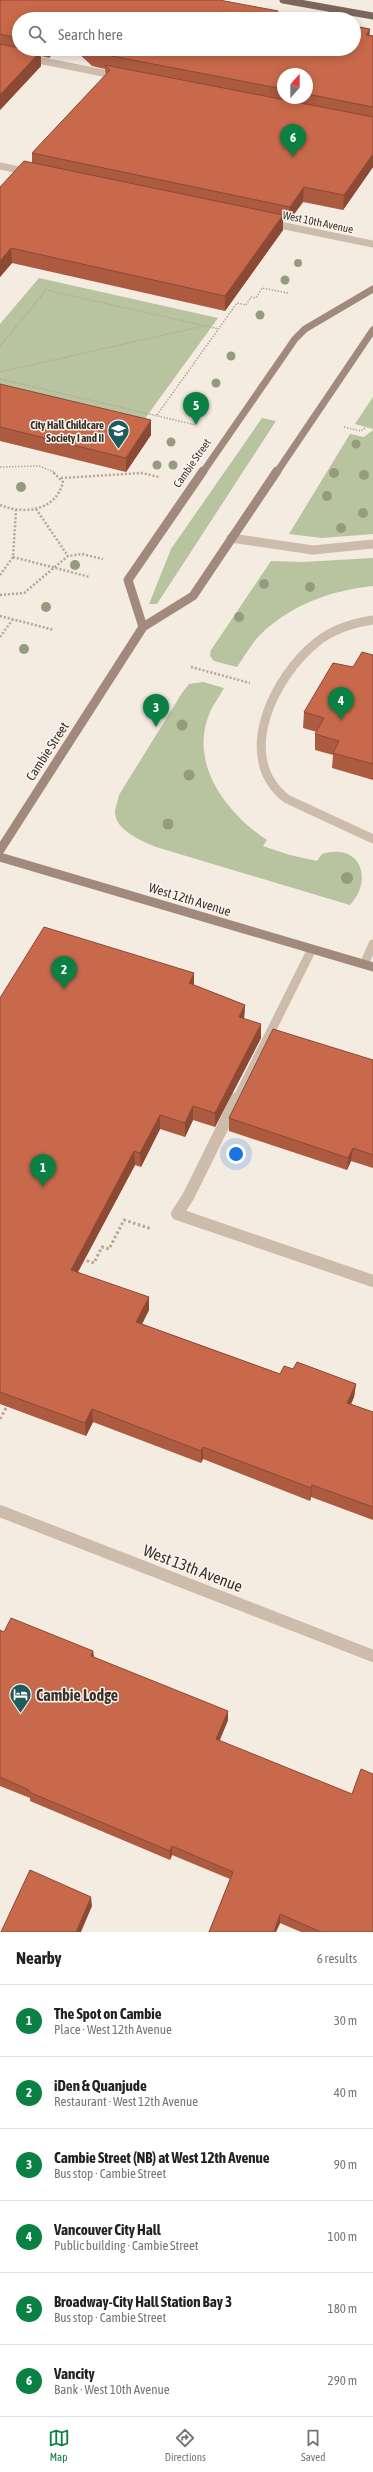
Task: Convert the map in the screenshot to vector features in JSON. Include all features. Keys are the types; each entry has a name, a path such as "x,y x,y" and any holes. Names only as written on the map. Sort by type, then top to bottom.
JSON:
{"main road":[{"path":"284,0 351,12"},
{"path":"361,14 373,16"},
{"name":"Cambie Street","path":"143,627 128,580 178,506 295,339 305,329 373,289"},
{"name":"Cambie Street","path":"0,850 143,627 193,596 373,330"},
{"name":"West 12th Avenue","path":"0,856 368,966"}],"street":[{"path":"22,57 122,77"},
{"path":"0,166 38,174"},
{"name":"West 10th Avenue","path":"261,221 373,244"},
{"path":"231,538 268,545 312,550 373,544"},
{"path":"373,620 357,622 337,630 316,642 303,656 278,690 267,714 261,739 262,767 278,792 312,812 373,838"},
{"path":"368,966 373,944"},
{"path":"312,949 188,1197 177,1214 373,1280"},
{"name":"West 13th Avenue","path":"0,1511 373,1656"}],"path":[{"path":"157,415 237,303 246,305 252,297 256,298 262,288 288,293"},
{"path":"0,346 46,290 219,329"},
{"path":"0,372 206,326"},
{"path":"0,379 196,425"},
{"path":"344,427 361,431 366,427"},
{"path":"0,467 39,466 54,472 61,478 142,473 159,477"},
{"path":"0,505 16,510 36,509 51,503 60,496 62,490 61,478"},
{"path":"36,509 68,556"},
{"path":"0,575 13,557 16,510"},
{"path":"0,595 24,593 56,568 68,556 82,554 103,559"},
{"path":"13,557 90,577"},
{"path":"0,616 54,630"},
{"path":"0,637 13,619"},
{"path":"191,667 256,685"},
{"path":"78,1266 82,1259 94,1263 102,1247 109,1249 124,1220 152,1229"},
{"path":"0,1418 11,1398"}],"green space":[{"path":"39,278 218,318 141,424 0,391 0,324"},
{"path":"373,397 373,429 355,424"},
{"path":"262,418 276,421 157,604 149,604 171,549"},
{"path":"373,430 373,534 322,538 289,534 350,434 364,437"},
{"path":"373,558 373,586 327,595 298,607 272,624 260,635 237,667 214,661 210,656 211,650 271,561 303,562"},
{"path":"203,682 224,688 210,712 204,731 204,750 208,768 215,785 225,801 252,829 267,840 263,846 290,855 317,861 322,854 336,852 346,854 355,859 360,866 362,875 361,885 357,895 350,905 156,847 130,834 119,824 115,811 119,795 182,693 189,684"}],"building":[{"path":"0,0 219,0 278,11 12,12 12,37 0,34"},
{"path":"361,27 370,29 366,35 373,36 373,107 313,95 313,68 277,68 277,88 112,56 361,56"},
{"path":"0,44 12,47 12,56 36,56 0,95"},
{"path":"105,65 277,98 277,104 306,104 373,117 373,154 344,195 304,187 290,207 32,153 110,70"},
{"path":"24,161 283,215 225,296 11,248 0,261 0,187"},
{"path":"0,384 151,420 126,458 0,427"},
{"path":"362,652 373,655 373,764 333,753 339,741 315,734 324,718 304,712 333,663 353,667"},
{"path":"44,927 194,973 189,983 245,1005 239,1017 261,1024 215,1113 193,1106 185,1123 160,1115 140,1153 134,1151 71,1270 149,1297 136,1322 280,1374 284,1366 293,1369 297,1362 356,1384 347,1403 373,1412 373,1507 312,1485 311,1488 203,1447 201,1451 92,1409 85,1423 0,1392 0,998"},
{"path":"273,1029 373,1060 373,1155 353,1148 348,1158 229,1118"},
{"path":"11,1618 93,1651 91,1656 228,1711 216,1739 352,1794 361,1769 373,1774 373,1932 321,1932 280,1914 274,1932 209,1932 233,1872 172,1846 170,1851 29,1792 29,1790 0,1777 0,1630 4,1632"},
{"path":"30,1870 91,1897 76,1932 1,1932"}],"place":[{"name":"Vancity","path":"293,157"},
{"name":"Broadway-City Hall Station Bay 3","path":"196,425"},
{"name":"City Hall Childcare Society I and II","path":"119,450"},
{"name":"Vancouver City Hall","path":"341,720"},
{"name":"Cambie Street (NB) at West 12th Avenue","path":"156,727"},
{"name":"iDen & Quanjude","path":"64,989"},
{"name":"The Spot on Cambie","path":"43,1187"},
{"name":"Cambie Lodge","path":"20,1714"}]}
